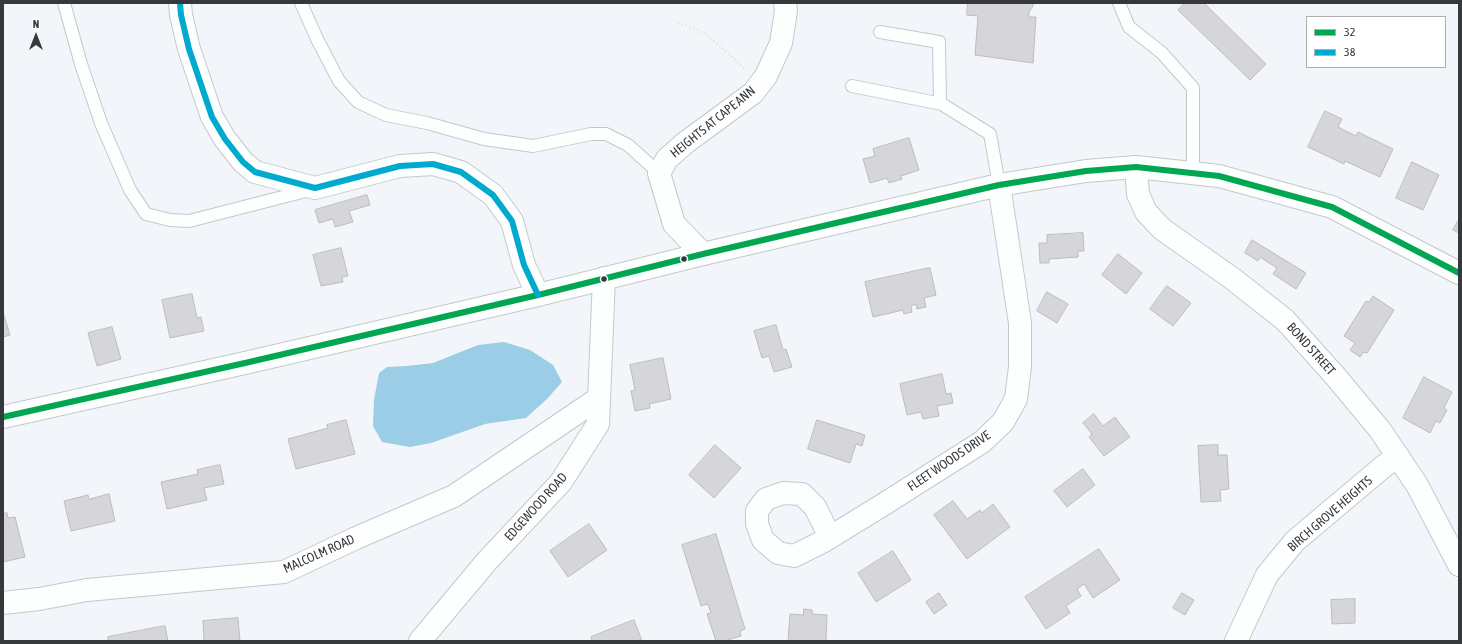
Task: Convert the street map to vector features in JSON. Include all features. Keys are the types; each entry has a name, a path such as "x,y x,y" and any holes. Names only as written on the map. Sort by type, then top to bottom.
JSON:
{"street":[{"path":"180,3 181,15 189,49 212,117 225,139 243,162 255,172 315,188 400,166 433,164 461,172 493,195 512,220 524,265 538,295"},
{"name":"HEIGHTS AT CAPE ANN","path":"659,173 667,159 685,143 753,93 766,76 781,43 786,11 785,3"},
{"path":"3,417 538,295 702,254 1000,185 1086,171 1136,167 1219,176 1332,207 1459,273"},
{"name":"BOND STREET","path":"1136,167 1138,194 1146,212 1162,229 1233,279 1285,320 1336,377 1380,430 1417,485 1459,565"},
{"path":"659,173 674,224 702,254"},
{"name":"FLEET WOODS DRIVE","path":"830,537 982,442 1003,422 1016,399 1020,367 1020,323 1000,185"},
{"name":"EDGEWOOD ROAD","path":"420,641 487,561 561,482 598,424 604,278"},
{"name":"MALCOLM ROAD","path":"3,603 38,599 87,590 284,572 454,496 599,398"},
{"name":"BIRCH GROVE HEIGHTS","path":"1236,641 1267,575 1295,541 1398,456"}],"lane":[{"path":"64,3 81,64 101,123 130,190 146,214 170,220 189,221 315,188"},
{"path":"301,3 317,39 339,81 358,102 386,114 427,123 484,139 533,146 591,134 606,134 628,145 659,173"},
{"path":"1119,3 1129,27 1162,53 1193,88 1193,173"},
{"path":"880,32 939,42 940,103 942,104"},
{"path":"852,86 942,104 990,134 1000,185"}],"path":[{"path":"678,23 689,25 713,40 760,83"}],"water":[{"path":"504,342 530,350 553,365 562,382 547,399 526,418 485,424 431,443 410,447 382,442 373,426 374,400 379,373 387,367 433,363 478,345"}],"building":[{"path":"968,3 1033,3 1033,6 1029,12 1029,17 1036,17 1033,63 975,55 978,16 967,15"},
{"path":"1185,3 1204,3 1266,64 1250,80 1178,10"},
{"path":"1325,111 1342,119 1338,127 1356,136 1358,132 1393,149 1380,177 1345,161 1344,164 1308,147"},
{"path":"909,138 919,170 901,176 902,179 889,183 887,178 870,183 863,159 875,156 873,149"},
{"path":"1412,162 1439,175 1423,210 1396,198"},
{"path":"367,195 370,205 349,211 353,222 335,227 333,219 319,223 315,210"},
{"path":"1459,219 1459,233 1453,230"},
{"path":"1083,233 1084,251 1078,251 1078,257 1049,259 1049,263 1040,263 1039,243 1047,243 1047,235"},
{"path":"1252,240 1306,273 1296,289 1273,274 1277,268 1260,257 1258,261 1245,253"},
{"path":"341,248 348,276 342,277 343,282 321,286 313,255"},
{"path":"1118,254 1142,273 1126,294 1102,275"},
{"path":"930,268 936,295 924,298 926,307 917,309 916,304 911,306 912,312 904,314 903,310 873,317 865,282"},
{"path":"1167,286 1191,303 1173,326 1150,309"},
{"path":"1047,292 1068,304 1057,323 1037,311"},
{"path":"192,294 197,318 201,317 204,331 170,338 162,300"},
{"path":"1373,296 1394,310 1367,353 1364,352 1360,357 1350,350 1355,343 1344,336 1366,301 1369,302"},
{"path":"3,312 10,335 3,337"},
{"path":"776,325 783,350 786,349 792,367 774,372 769,356 762,358 754,331"},
{"path":"112,327 121,359 97,366 88,333"},
{"path":"663,358 671,399 649,404 650,408 635,411 631,391 635,390 630,365"},
{"path":"942,374 946,394 951,393 953,403 937,406 939,416 923,419 921,412 907,415 900,384"},
{"path":"1424,377 1452,392 1444,408 1447,410 1440,423 1436,421 1430,433 1403,418"},
{"path":"1094,414 1103,426 1115,417 1130,437 1104,456 1089,437 1092,434 1083,423"},
{"path":"346,420 355,454 296,469 288,439 328,428 327,425"},
{"path":"817,420 865,435 862,446 856,444 850,463 808,449"},
{"path":"715,445 741,468 714,498 689,475"},
{"path":"1218,445 1218,455 1227,455 1229,489 1220,490 1221,501 1201,502 1198,446"},
{"path":"220,465 224,484 204,488 207,500 167,509 161,482 198,474 197,470"},
{"path":"1083,469 1095,485 1067,507 1054,491"},
{"path":"109,494 115,521 71,531 64,501 88,495 89,499"},
{"path":"953,501 967,519 980,510 982,513 993,504 1010,527 967,559 934,515"},
{"path":"7,513 8,518 15,517 25,557 3,562 3,514"},
{"path":"589,524 607,550 568,577 550,551"},
{"path":"716,534 745,629 740,631 741,636 724,641 716,641 707,614 711,613 708,604 701,606 682,545"},
{"path":"1099,549 1120,580 1093,598 1084,584 1077,589 1081,596 1066,606 1070,613 1046,629 1025,597"},
{"path":"893,551 911,580 876,602 858,573"},
{"path":"939,593 947,605 934,614 926,602"},
{"path":"1182,593 1194,600 1185,615 1173,608"},
{"path":"1355,599 1355,623 1332,624 1331,600"},
{"path":"804,609 812,610 812,614 827,615 826,641 788,641 790,614 803,615"},
{"path":"238,618 240,641 204,641 203,621"},
{"path":"634,620 642,641 592,641 591,637"},
{"path":"165,626 168,641 108,641 108,637"}],"transit line":[{"name":"38","path":"180,3 181,15 189,49 212,117 225,139 243,162 255,172 315,188 400,166 433,164 461,172 493,195 512,221 524,265 538,295"},
{"name":"32","path":"3,417 538,295 703,254 999,185 1086,171 1136,167 1219,176 1332,207 1459,273"}]}
